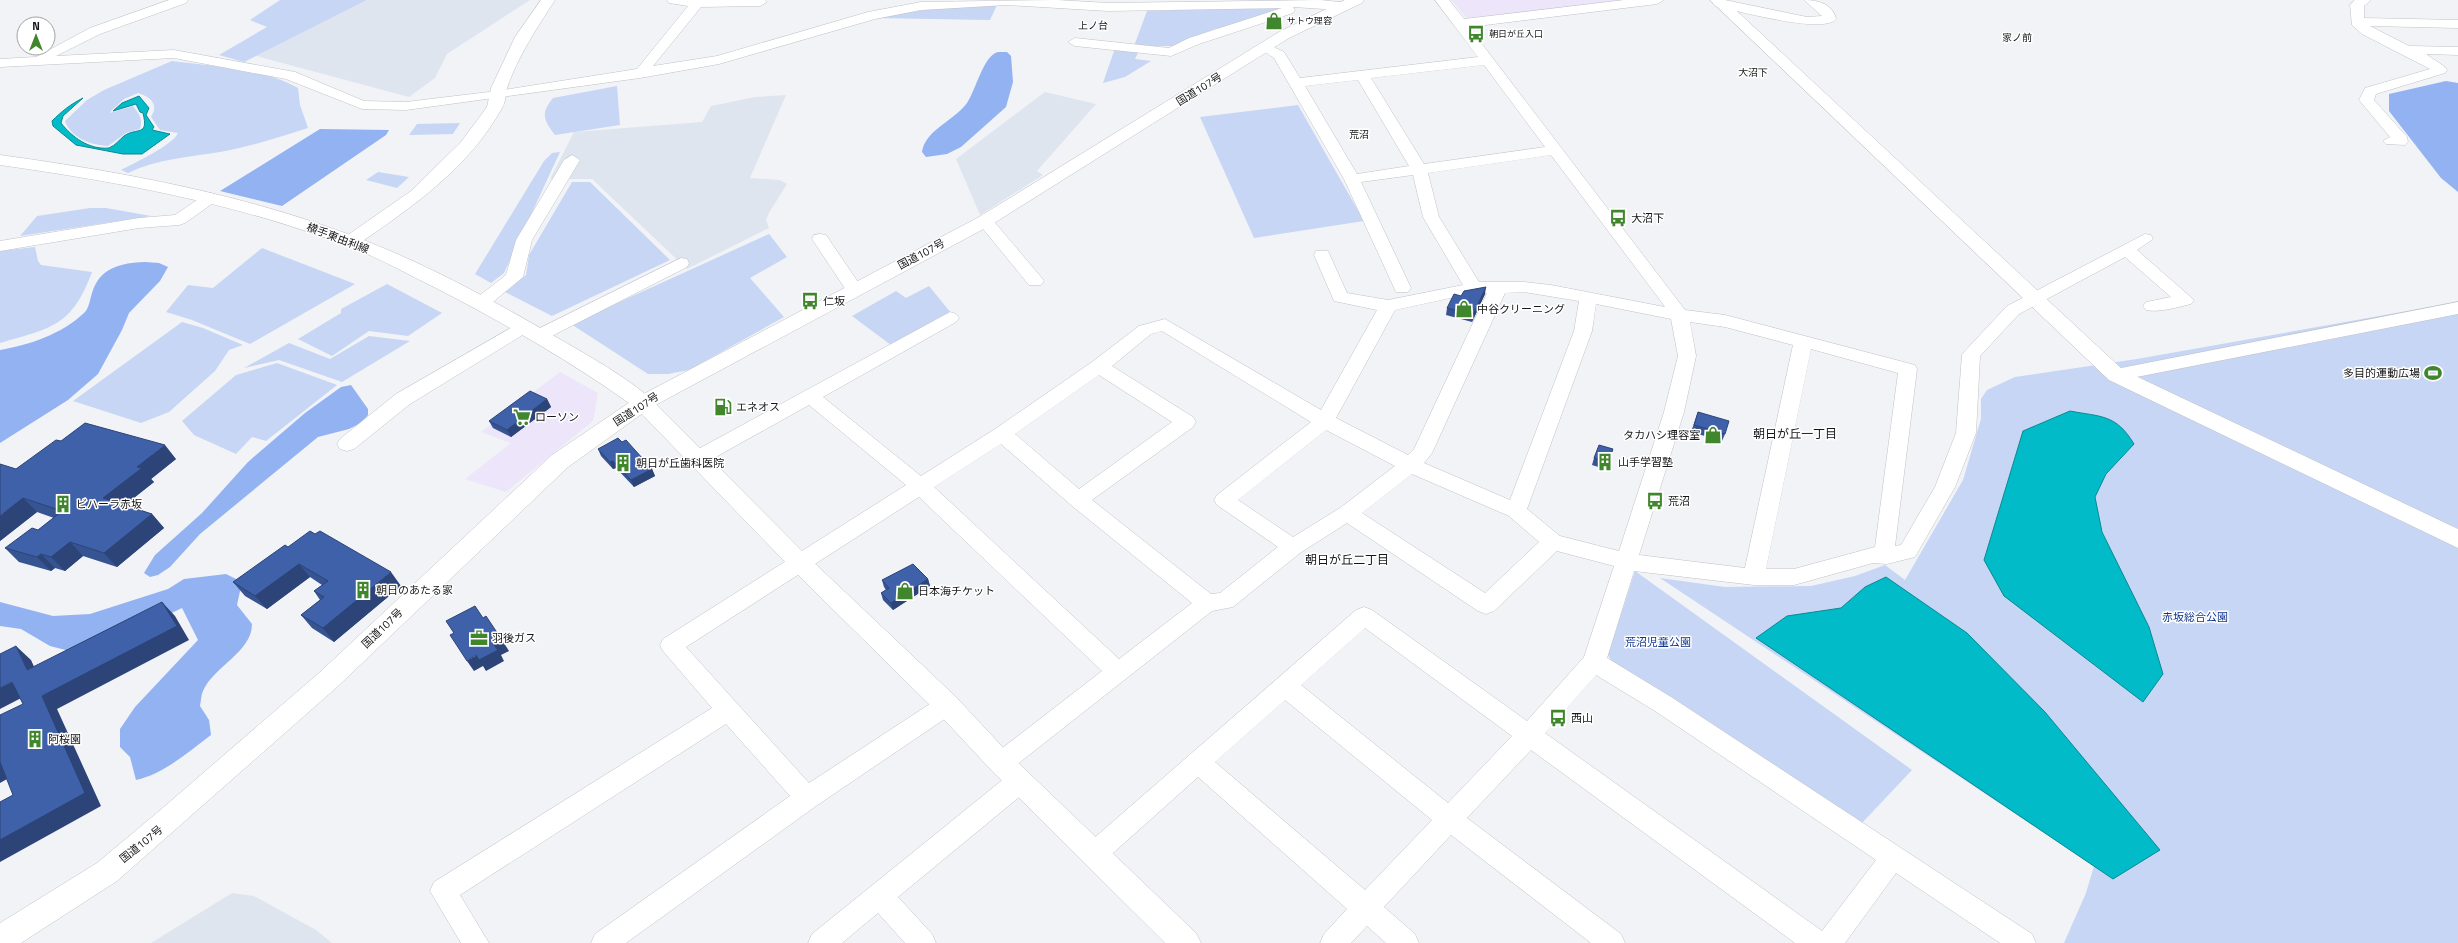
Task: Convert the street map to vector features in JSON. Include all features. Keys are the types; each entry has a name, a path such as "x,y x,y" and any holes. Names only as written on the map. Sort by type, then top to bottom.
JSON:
{"main road":[{"path":"351,241 417,195 446,169 486,122 495,107 497,95 524,37 548,0"},
{"name":"国道107号","path":"0,939 46,912 107,872 168,821 328,680 560,461 643,403 854,289 984,221 1265,47 1340,6 1357,0"},
{"path":"1719,2 2116,375 2458,539"},
{"name":"横手東由利線","path":"0,160 96,174 210,198 272,215 351,241 481,303 598,370 643,403 799,562 947,705 1011,772 1186,943"}],"street":[{"path":"38,60 95,31 181,0"},
{"path":"674,0 760,2"},
{"path":"0,63 174,54 290,75 362,104 406,106 497,95 640,74 719,60 873,15 893,5 1007,0 1108,7 1304,3 1340,6"},
{"path":"1333,943 1529,735 1594,662 1625,561 1674,412 1687,356 1686,342 1679,315 1442,0"},
{"path":"1459,24 1657,0"},
{"path":"1719,2 1807,21 1829,19 1828,14 1811,0"},
{"path":"2357,22 2358,5 2364,0"},
{"path":"640,74 674,29 698,1"},
{"path":"1075,42 1171,52 1194,41 1298,7 1304,3"},
{"path":"2357,22 2458,24"},
{"path":"2357,22 2367,31 2432,63 2440,70 2370,91 2366,100 2399,137 2400,142 2391,141"},
{"path":"1265,47 1279,55 1352,179 1402,288"},
{"path":"2406,50 2458,51"},
{"path":"1296,83 1486,60"},
{"path":"1363,76 1419,169 1431,217 1474,288"},
{"path":"1352,179 1556,150"},
{"path":"481,303 514,277 524,240 572,160"},
{"path":"0,246 138,224 179,220 210,198"},
{"path":"984,221 1035,281"},
{"path":"820,239 854,289"},
{"path":"807,798 671,645 1002,434 1099,366 1145,330 1165,326 1325,421 1410,465 1516,511 1554,542 1625,561 1684,570 1754,577 1794,577 1873,555 1886,556 1908,551 1945,487 1966,433 1971,355 2013,310 2145,239"},
{"path":"2126,250 2185,300 2152,306"},
{"path":"1322,255 1340,297 1388,306 1474,288 1499,287 1551,290 1679,315 1725,321 1908,369 1884,542 1886,556"},
{"path":"347,444 402,399 530,331 681,263"},
{"path":"821,943 880,896 1118,672 1207,603 1225,601 1293,548 1347,512 1410,465 1422,453 1499,287"},
{"path":"1516,511 1583,331 1588,297"},
{"path":"1293,548 1224,500 1325,421 1388,306"},
{"path":"2116,375 2458,308"},
{"path":"698,458 950,318"},
{"path":"1754,577 1803,342"},
{"path":"1078,500 1186,422 1099,366"},
{"path":"810,396 920,486 1118,672"},
{"path":"1002,434 1078,500 1207,603"},
{"path":"1347,512 1486,605 1554,542"},
{"path":"1094,854 1364,616 1817,943"},
{"path":"1594,662 1669,708 2023,943"},
{"path":"1285,686 1450,820 1612,943"},
{"path":"604,943 807,798 947,705"},
{"path":"476,943 443,891 728,710"},
{"path":"1198,762 1365,909 1406,943"},
{"path":"1829,943 1893,857"},
{"path":"880,896 923,943"}],"shaded area":[{"path":"367,0 530,0 447,54 435,78 409,97 256,56"},
{"path":"1451,0 1640,0 1468,20"},
{"path":"998,52 1007,52 1011,56 1013,82 1006,107 961,147 947,154 926,157 922,152 924,144 934,131 955,115 967,103 984,66 993,55"},
{"path":"2446,81 2458,83 2458,192 2441,178 2389,111 2389,94"},
{"path":"1045,92 1096,104 1037,171 1043,175 980,215 956,159"},
{"path":"786,95 750,178 780,180 787,184 766,220 769,228 687,269 592,179 550,179 574,132 702,122 711,106 755,97"},
{"path":"139,96 149,108 146,115 154,127 152,130 170,134 142,154 123,154 76,145 53,126 52,121 56,117 83,98 63,116 61,123 70,133 82,142 95,147 109,148 129,133 141,130 143,128 143,113 140,112 136,104 113,111 122,103"},
{"path":"320,129 389,130 386,135 282,206 220,191"},
{"path":"145,262 159,263 168,267 160,281 129,313 122,330 98,374 68,400 0,443 0,350 34,342 66,327 86,311 96,284 100,277 106,272 120,265"},
{"path":"560,372 598,393 593,421 506,492 465,479 511,443 481,432"},
{"path":"351,385 368,409 368,415 361,423 349,429 318,437 200,534 170,567 158,575 150,577 144,573 155,555 202,513 248,462 305,413 341,387"},
{"path":"2070,411 2107,418 2121,427 2134,444 2106,474 2095,497 2102,532 2149,627 2163,674 2143,702 2004,596 1984,560 2023,431"},
{"path":"226,574 242,582 237,605 252,624 246,643 215,674 208,682 202,693 200,706 209,720 211,735 166,768 136,780 130,757 120,747 120,729 135,707 198,640 182,608 85,655 50,646 21,629 0,626 0,602 53,616 90,614 168,589 184,579"},
{"path":"1886,577 1967,633 2045,712 2160,850 2113,879 1756,638 1787,616 1841,608 1865,587"},
{"path":"232,893 254,896 316,930 332,943 151,943"}],"green space":[{"path":"280,0 367,0 244,62 219,55 267,27 250,20"},
{"path":"997,5 990,20 873,18 925,10"},
{"path":"1294,6 1239,24 1214,29 1174,46 1134,46 1147,11"},
{"path":"1115,48 1139,51 1135,59 1151,61 1125,77 1103,83"},
{"path":"172,61 220,66 253,72 284,81 298,88 300,105 308,128 264,142 220,152 161,162 139,168 128,173 121,170 169,143 178,133 160,130 151,117 154,105 150,99 138,93 124,99 111,111 110,113 133,106 140,116 141,125 140,129 126,133 108,146 82,140 68,127 65,121 87,100 104,90"},
{"path":"617,86 620,125 555,135 548,125 545,113 546,108 553,98"},
{"path":"1298,105 1364,221 1254,238 1200,117"},
{"path":"460,123 453,134 409,135 417,124"},
{"path":"560,152 504,273 491,283 475,274 544,161 552,153"},
{"path":"378,172 409,177 397,188 366,180"},
{"path":"572,182 590,182 670,260 552,316 505,292 526,275 529,255"},
{"path":"90,208 106,208 151,216 20,236 37,216"},
{"path":"769,234 787,257 750,278 784,317 689,370 668,374 648,374 571,324"},
{"path":"35,247 38,261 41,265 92,272 76,304 68,314 58,322 34,333 0,343 0,251"},
{"path":"262,248 355,284 250,344 192,320 166,312 188,285 213,288"},
{"path":"387,284 442,313 408,336 369,331 332,356 298,339 341,313 341,309"},
{"path":"929,286 951,313 891,345 852,316 896,291 906,298"},
{"name":"赤坂総合公園","path":"2458,302 2458,943 2064,943 2086,893 2094,866 1660,578 1725,587 1811,586 1855,576 1885,565 1905,580 1963,480 1981,419 1981,399 1987,390 2015,377 2137,359"},
{"path":"182,322 203,328 243,345 229,350 215,371 169,412 141,423 73,401"},
{"path":"369,336 410,341 342,382 279,360 244,368 289,343 330,359"},
{"path":"277,363 337,385 266,441 252,437 236,454 194,435 182,421 236,375"},
{"name":"荒沼児童公園","path":"1635,571 1912,770 1862,823 1614,666 1608,655"}],"building":[{"path":"1486,287 1473,315 1447,308 1454,294 1461,296 1464,291"},
{"path":"530,391 547,399 507,430 489,421"},
{"path":"1698,412 1729,421 1725,434 1694,425"},
{"name":"ビハーラ赤坂","path":"85,423 165,445 137,467 142,468 103,498 152,514 104,553 70,542 51,557 41,554 37,557 5,548 32,528 38,530 62,511 23,498 0,516 0,464 16,469 56,440 61,441"},
{"path":"618,438 622,442 626,440 652,469 631,480 613,461 610,462 598,449"},
{"path":"1599,445 1613,449 1607,462 1594,458"},
{"path":"310,531 315,534 320,531 391,572 323,628 301,615 324,597 314,591 328,581 299,564 255,596 233,582 285,545 288,547"},
{"name":"日本海チケット","path":"913,564 928,579 891,603 881,593 889,588 882,580"},
{"path":"162,602 177,626 42,696 85,793 0,840 0,802 13,795 0,762 0,715 23,704 12,682 0,688 0,654 16,646 27,670"},
{"name":"羽後ガス","path":"475,606 483,618 486,616 502,640 494,645 498,650 479,660 476,655 467,661 450,635 454,633 446,621"}],"place":[{"name":"サトウ理容","path":"1274,21"},
{"name":"朝日が丘入口","path":"1476,34"},
{"name":"大沼下","path":"1618,218"},
{"name":"仁坂","path":"810,301"},
{"name":"中谷クリーニング","path":"1464,309"},
{"name":"多目的運動広場","path":"2433,373"},
{"name":"エネオス","path":"723,407"},
{"name":"ローソン","path":"522,417"},
{"name":"タカハシ理容室","path":"1713,435"},
{"name":"山手学習塾","path":"1605,462"},
{"name":"朝日が丘歯科医院","path":"623,463"},
{"name":"荒沼","path":"1655,501"},
{"name":"ビハーラ赤坂","path":"63,504"},
{"name":"朝日のあたる家","path":"363,590"},
{"name":"日本海チケット","path":"905,591"},
{"name":"羽後ガス","path":"479,638"},
{"name":"西山","path":"1558,718"},
{"name":"阿桜園","path":"35,739"}],"district":[{"name":"上ノ台","path":"1093,25"},
{"name":"家ノ前","path":"2017,37"},
{"name":"大沼下","path":"1753,72"},
{"name":"荒沼","path":"1359,134"},
{"name":"朝日が丘一丁目","path":"1795,434"},
{"name":"朝日が丘二丁目","path":"1347,560"}]}
